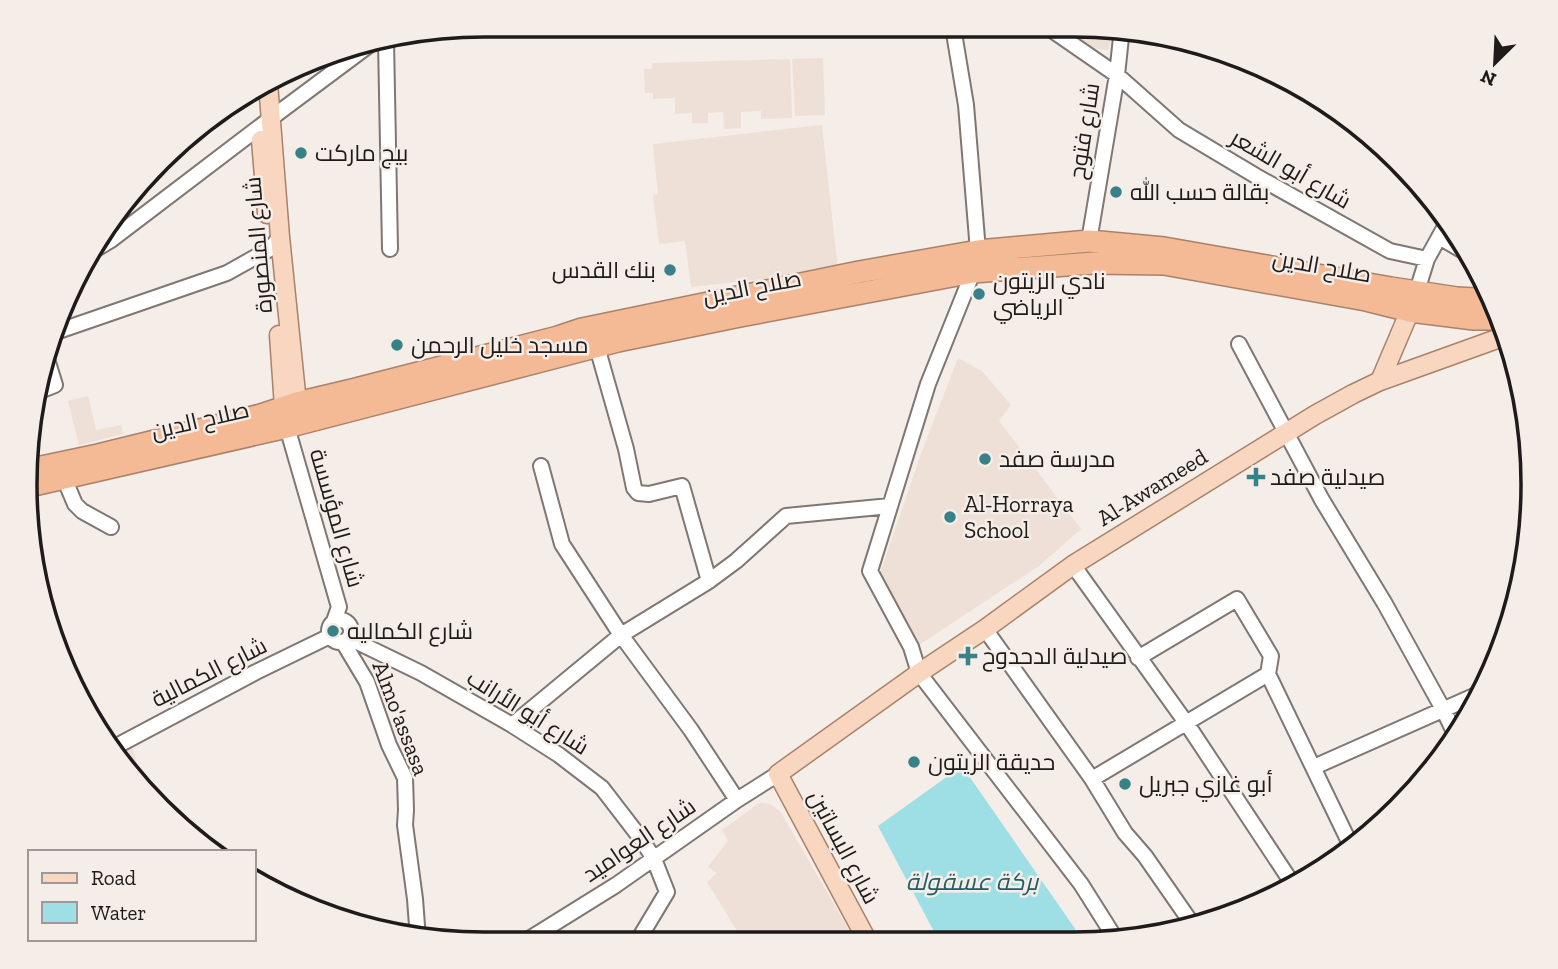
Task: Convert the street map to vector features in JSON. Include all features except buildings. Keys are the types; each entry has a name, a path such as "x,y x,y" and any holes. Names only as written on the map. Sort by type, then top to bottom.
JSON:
{"highway":[{"name":"صلاح الدين","path":"38,468 261,415 290,413 597,347 976,261 1089,242 1164,248 1391,288 1414,301 1474,319 1489,319"},
{"name":"صلاح الدين","path":"37,484 582,329 859,272 976,261 1164,264 1366,300 1481,299"}],"main road":[{"path":"265,122 267,94"},
{"path":"260,98 265,122"},
{"name":"شارع المنصورة","path":"265,122 290,413"},
{"path":"1380,382 1414,301"},
{"name":"Al-Awameed","path":"778,774 1073,565 1334,404 1380,382 1496,339"},
{"name":"شارع البساتين","path":"778,774 862,932"}],"street":[{"path":"955,37 965,105 976,261 929,384 870,571 911,647 919,673 1081,884 1109,930"},
{"name":"شارع أبو الشعر","path":"1062,37 1117,75 1179,130 1390,251 1427,259"},
{"name":"شارع فتوح","path":"1089,242 1121,40"},
{"path":"386,48 390,249"},
{"path":"109,241 354,57"},
{"path":"1414,301 1427,259 1442,231"},
{"path":"1439,237 1451,244"},
{"path":"65,329 218,276 248,262 275,243"},
{"path":"1239,344 1322,500 1385,604 1451,725"},
{"path":"597,347 626,449 634,488 643,494 681,486 709,581"},
{"path":"47,388 55,385 51,373"},
{"name":"شارع المؤسسة","path":"290,413 339,607 329,627 341,639"},
{"path":"541,466 562,544 621,635 691,730 737,800"},
{"path":"64,478 75,504 82,511 111,527"},
{"path":"512,725 621,635 709,581 736,561 786,516 890,506"},
{"path":"1073,565 1186,723 1288,877"},
{"path":"1138,658 1237,599 1272,656 1268,674 1348,839"},
{"path":"334,621 340,620 348,624 351,631 341,639"},
{"path":"985,629 1092,779 1125,834 1145,856 1188,917"},
{"name":"شارع أبو الأرانب","path":"341,639 421,673 512,725 559,755 601,788 642,840 654,859 667,892 643,932"},
{"name":"شارع الكمالية","path":"120,744 256,672 341,639"},
{"name":"Almo'assasa","path":"341,639 367,682 405,778 405,825 417,927"},
{"path":"1092,779 1268,674"},
{"path":"1314,767 1465,701"},
{"name":"شارع العواميد","path":"540,932 616,885 778,774"}],"shaded area":[{"path":"1076,37 1110,39 1109,50 1090,48"},
{"path":"823,58 825,115 795,116 792,59"},
{"path":"790,59 792,118 761,119 761,111 741,112 741,128 724,129 723,112 708,113 708,123 692,123 692,113 675,114 675,98 653,99 653,93 645,93 644,69 652,69 652,63"},
{"path":"822,125 838,271 691,287 685,241 659,244 653,195 658,194 653,144"},
{"path":"958,358 982,371 1011,405 999,421 1081,529 1039,566 919,645 878,579 922,451"},
{"path":"88,396 96,430 121,425 123,434 79,445 68,401"},
{"path":"132,747 139,769 129,757 125,751"},
{"path":"759,803 770,804 780,811 850,932 738,932 707,882 717,873 708,867 728,841 722,830"}],"water":[{"name":"بركة عسقولة","path":"962,766 1077,932 934,932 878,826"}],"place":[{"name":"بيج ماركت","path":"301,153"},
{"name":"بقالة حسب الله","path":"1116,192"},
{"name":"بنك القدس","path":"670,270"},
{"name":"نادي الزيتون الرياضي","path":"979,294"},
{"name":"مسجد خليل الرحمن","path":"397,345"},
{"name":"مدرسة صفد","path":"985,459"},
{"name":"صيدلية صفد","path":"1256,477"},
{"name":"Al-Horraya School","path":"950,517"},
{"name":"شارع الكماليه","path":"333,631"},
{"name":"صيدلية الدحدوح","path":"968,656"},
{"name":"حديقة الزيتون","path":"914,762"},
{"name":"أبو غازي جبريل","path":"1125,784"}]}
